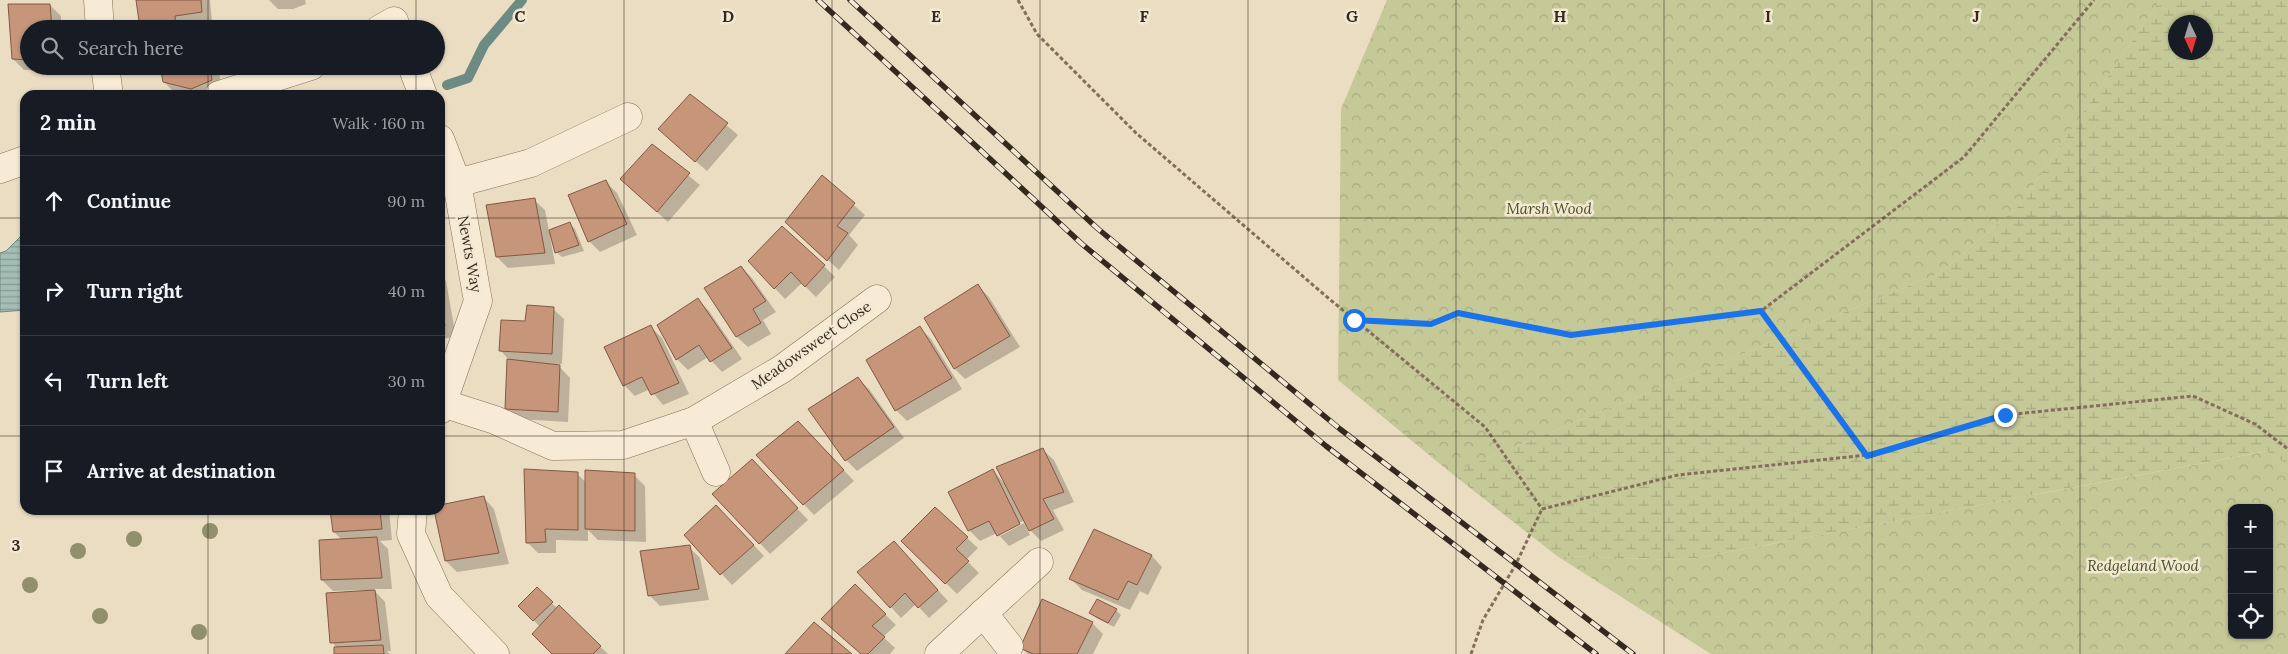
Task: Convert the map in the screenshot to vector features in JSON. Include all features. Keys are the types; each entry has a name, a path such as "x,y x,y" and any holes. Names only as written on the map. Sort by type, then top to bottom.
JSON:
{"street":[{"path":"98,0 99,20"},
{"path":"107,75 108,90"},
{"path":"235,90 282,75"},
{"path":"415,75 421,90"},
{"path":"457,183 531,163 628,118"},
{"name":"Newts Way","path":"445,153 457,183 478,301 445,395"},
{"path":"0,169 20,162"},
{"name":"Meadowsweet Close","path":"445,407 496,420 554,446 623,446 694,421 782,369 877,299"},
{"path":"694,421 716,472"},
{"path":"413,515 411,534 439,596 495,654"},
{"path":"939,654 1039,562"},
{"path":"983,613 1008,646"}],"path":[{"path":"1018,0 1037,34 1136,133 1354,320 1485,427 1542,509"},
{"path":"1354,320 1431,324 1458,313 1571,335 1761,311 1964,157 2094,0"},
{"path":"1761,311 1867,456"},
{"path":"1542,509 1678,475 1867,456 2005,415 2193,396 2255,424 2288,449"},
{"path":"1471,654 1483,620 1516,564 1542,509"}],"green space":[{"name":"Marsh Wood","path":"1387,0 2160,0 2020,205 1940,273 1451,473 1338,380 1341,109"},
{"path":"2160,0 2288,0 2288,465 2267,451 1686,560 1557,556 1451,473 1940,273 2020,205"},
{"name":"Redgeland Wood","path":"2268,451 2288,465 2288,654 1711,654 1557,556 1686,560"}],"water":[{"path":"20,237 20,310 0,312 0,253 6,251"}],"building":[{"path":"136,0 201,0 202,12 175,16 175,20 139,20"},
{"path":"8,4 50,4 51,20 20,20 20,59 12,59"},
{"path":"162,75 211,75 212,80 191,89 163,82"},
{"path":"690,94 728,123 695,162 658,129"},
{"path":"652,144 690,173 657,212 620,179"},
{"path":"822,175 855,203 837,226 848,233 827,261 785,222"},
{"path":"606,180 627,224 588,242 568,195"},
{"path":"535,198 545,253 496,257 486,205"},
{"path":"570,222 579,245 555,253 549,230"},
{"path":"782,226 825,265 805,287 791,272 774,289 748,261"},
{"path":"741,266 766,301 753,309 761,323 736,337 704,288"},
{"path":"978,284 1010,336 954,369 924,318"},
{"path":"698,298 732,348 710,362 699,345 676,360 657,325"},
{"path":"527,305 554,307 552,354 499,351 501,320 525,321"},
{"path":"651,325 679,383 651,395 642,377 623,386 604,347"},
{"path":"920,326 952,378 895,411 866,360"},
{"path":"507,359 560,365 558,412 505,409"},
{"path":"858,377 894,427 845,461 808,409"},
{"path":"798,421 844,470 803,505 756,455"},
{"path":"1043,448 1064,492 1043,499 1054,519 1029,531 996,467"},
{"path":"752,459 798,508 759,544 712,494"},
{"path":"524,469 578,472 578,530 545,529 546,542 526,543"},
{"path":"993,469 1020,524 997,536 989,521 968,531 948,492"},
{"path":"585,470 635,473 635,531 585,529"},
{"path":"484,496 499,553 445,561 435,515 445,515 445,504"},
{"path":"716,505 754,545 720,575 684,535"},
{"path":"935,507 968,537 956,549 969,561 945,584 901,541"},
{"path":"331,515 381,515 382,529 333,532"},
{"path":"1094,529 1152,555 1137,585 1128,581 1118,600 1069,579"},
{"path":"377,537 382,578 321,580 319,540"},
{"path":"894,541 938,590 918,608 905,593 890,608 857,572"},
{"path":"690,545 699,589 648,596 640,551"},
{"path":"855,584 886,614 872,626 885,637 868,654 861,654 821,619"},
{"path":"537,587 553,602 533,621 518,606"},
{"path":"375,590 381,640 330,643 326,593"},
{"path":"1042,599 1093,622 1077,654 1033,654 1020,648"},
{"path":"1097,599 1117,609 1108,623 1089,613"},
{"path":"559,605 601,646 593,654 552,654 532,634"},
{"path":"814,622 852,654 785,654"},
{"path":"383,645 384,654 334,654 334,647"}],"waterway":[{"path":"447,85 468,78 484,45 522,0"}],"railway":[{"path":"818,0 1082,244 1326,446 1596,654"},
{"path":"850,0 1097,228 1340,429 1633,654"}],"route":[{"path":"1354,320 1431,324 1458,313 1571,335 1761,311 1867,456 2005,415"}]}
